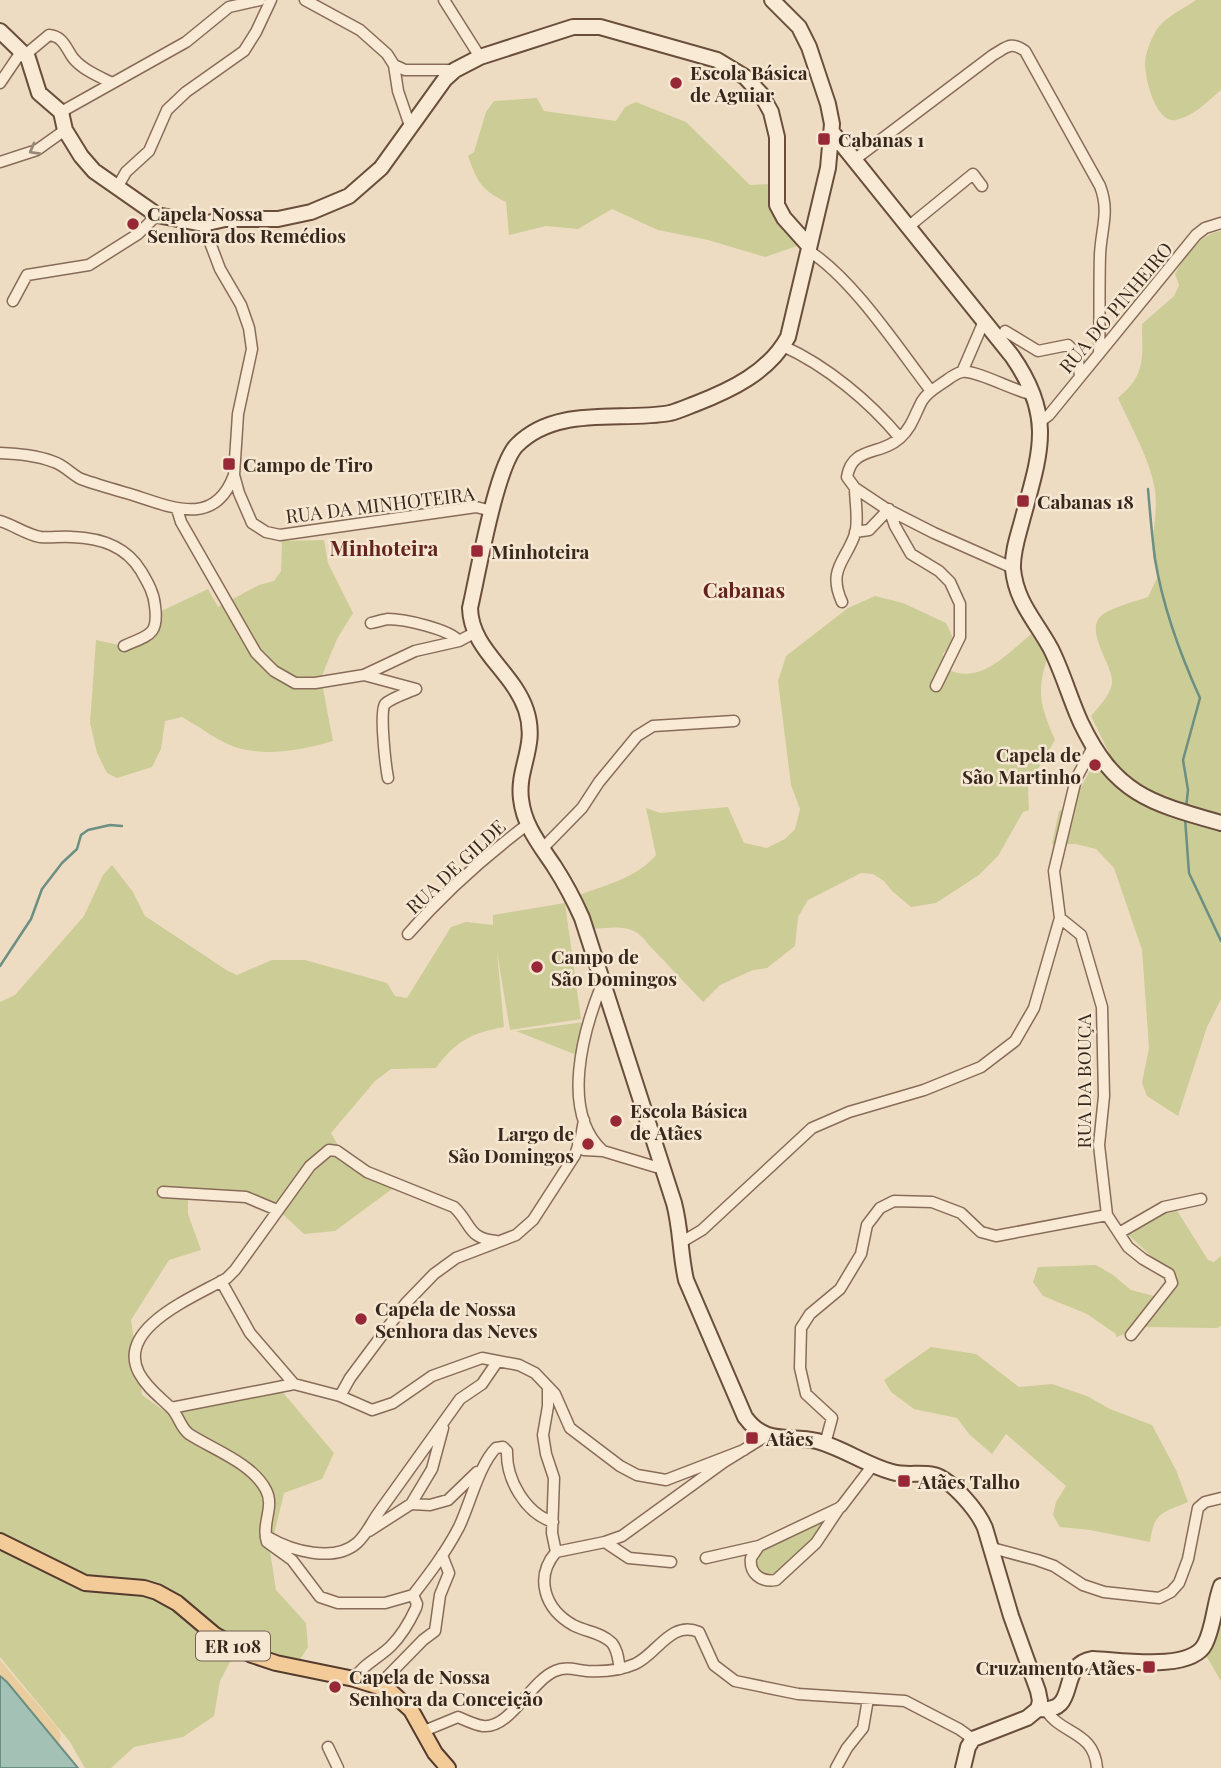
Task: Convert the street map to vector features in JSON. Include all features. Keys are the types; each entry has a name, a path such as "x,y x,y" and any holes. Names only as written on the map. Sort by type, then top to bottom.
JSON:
{"main road":[{"name":"ER 108","path":"0,1541 85,1583 144,1588 157,1592 177,1603 215,1635 252,1655 276,1663 354,1679 397,1695 411,1710 435,1752 448,1768"}],"street":[{"path":"61,111 186,42 229,7 260,0"},
{"path":"118,186 126,172 149,150 162,117 176,101 243,51 256,32 271,0"},
{"path":"305,0 376,41 394,65 398,91 410,126"},
{"path":"444,0 480,58"},
{"path":"772,0 799,27 809,47 828,104 832,132 828,168 791,328 783,346 758,372 740,383 672,413 572,419 551,423 517,446 505,463 492,511 470,608 474,633 515,685 527,712 530,738 520,783 520,797 528,824 579,911 678,1218 686,1280 745,1417 753,1428 766,1436 816,1441 896,1473 930,1475 946,1481 979,1515 992,1548 1042,1710 1086,1741 1094,1753 1097,1768"},
{"path":"1,37 31,63 33,79 39,93 61,111 65,130 81,156 94,170 157,215 203,224 225,219 278,219 312,212 349,196 382,168 445,79 455,70 480,58 573,27 600,27 718,60 745,77 761,94 771,112 777,137 777,205 784,218 809,248 844,280 931,391"},
{"path":"0,83 23,54 49,35 63,42 82,67 112,83"},
{"path":"828,168 842,160 854,160 993,55 1010,45 1025,51 1100,186 1105,200 1106,216 1100,256 1099,354"},
{"path":"394,65 405,70 455,70"},
{"path":"0,162 37,150 65,130"},
{"path":"832,132 1019,366 1034,395 1041,421 1040,450 1016,544 1013,568 1018,598 1050,649 1094,745 1112,771 1132,791 1161,806 1221,823"},
{"path":"908,227 973,174 982,186"},
{"path":"13,301 27,275 89,265 138,234 157,215"},
{"name":"RUA DO PINHEIRO","path":"1041,421 1049,415 1196,235 1205,228 1221,223"},
{"name":"RUA DA MINHOTEIRA","path":"203,224 220,269 241,305 249,328 252,349 238,414 234,475 253,523 266,532 280,535 475,507 492,511"},
{"path":"962,372 984,321"},
{"path":"1005,331 1038,351 1068,345 1077,354 1080,376"},
{"path":"783,346 807,356 879,414 900,438"},
{"path":"1013,568 934,533 889,509 855,488 847,477 849,464 858,456 887,447 900,438 931,391 962,372 973,372 1020,393 1034,395"},
{"path":"0,453 30,455 56,462 79,478 177,509 198,510 224,498 234,475"},
{"path":"842,602 836,584 839,564 855,532 855,488"},
{"path":"177,509 181,522 256,653 274,671 295,683 315,683 364,675 415,651 459,641 474,633"},
{"path":"855,532 869,530 889,509"},
{"path":"889,509 911,554 939,571 950,582 960,604 960,637 936,686"},
{"path":"0,520 29,534 49,538 96,540 118,547 127,554 150,587 154,598 156,627 152,633 124,646"},
{"path":"371,623 389,619 422,625 454,635 459,641"},
{"path":"364,675 416,689 385,704 382,710 385,732 383,755 388,778"},
{"path":"542,849 582,808 599,782 637,736 653,726 734,722"},
{"path":"680,1243 702,1230 812,1128 849,1112 924,1090 981,1067 1015,1041 1034,1008 1060,918 1054,871 1076,779 1094,745"},
{"name":"RUA DE GILDE","path":"408,934 455,884 528,824"},
{"name":"RUA DA BOUÇA","path":"1060,918 1081,935 1102,1007 1104,1096 1099,1145 1107,1215"},
{"path":"340,1396 350,1378 406,1303 424,1284 452,1260 516,1235 533,1220 584,1145 584,1120 578,1086 580,1066 594,1005 602,984"},
{"path":"584,1145 649,1165 662,1165"},
{"path":"496,1241 481,1240 454,1207 367,1172 334,1150 324,1152 277,1210 245,1258 221,1281 150,1324 136,1345 135,1360 140,1375 150,1389 171,1408 184,1430 240,1465 264,1486 269,1501 265,1535 271,1546 292,1560 320,1597 338,1603 385,1603 413,1595 458,1529 469,1504 472,1489 494,1449 500,1446 506,1451 506,1462 512,1480 530,1507 540,1517 553,1522"},
{"path":"163,1192 246,1197 277,1210"},
{"path":"1119,1233 1164,1207 1200,1199"},
{"path":"825,1444 832,1418 806,1394 800,1368 801,1328 810,1314 840,1289 861,1254 867,1225 880,1208 894,1201 932,1202 961,1213 981,1232 996,1236 1107,1215 1128,1247 1169,1274 1172,1283 1131,1335"},
{"path":"221,1281 250,1333 295,1384"},
{"path":"171,1408 295,1384 340,1396 372,1410 393,1403 432,1376 482,1358 519,1366 535,1373 559,1401 570,1428 620,1466 637,1475 666,1480 744,1450"},
{"path":"368,1532 379,1512 460,1399 482,1384 497,1362"},
{"path":"548,1388 543,1435 554,1478 551,1533 555,1552"},
{"path":"265,1535 300,1549 323,1553 340,1552 349,1548 411,1504 437,1457 444,1424"},
{"path":"620,1669 618,1655 611,1642 595,1632 565,1620 546,1596 544,1578 550,1559 555,1552 605,1542 622,1535 766,1436"},
{"path":"411,1504 430,1505 448,1500 488,1462"},
{"path":"759,1546 751,1558 752,1570 766,1581 776,1580 816,1543 873,1465"},
{"path":"992,1548 1054,1566 1083,1585 1104,1592 1159,1598 1171,1592 1179,1583 1190,1551 1198,1508 1205,1502 1221,1498"},
{"path":"706,1558 759,1546 841,1507"},
{"path":"605,1542 629,1558 671,1562"},
{"path":"378,1686 423,1640 435,1632 440,1595 449,1573 442,1555"},
{"path":"963,1768 968,1747 973,1739 1058,1706 1065,1700 1072,1671 1082,1662 1176,1662 1197,1654 1206,1643 1221,1587"},
{"path":"354,1679 359,1671 393,1645 400,1636 416,1608 413,1595"},
{"path":"424,1731 458,1717 483,1726 497,1723 541,1680 561,1669 620,1669 639,1662 668,1636 696,1630 705,1640 714,1665 735,1681 798,1694 905,1701 973,1739"},
{"path":"836,1768 863,1728 868,1699"},
{"path":"328,1747 338,1768"}],"green space":[{"path":"1196,0 1221,0 1221,90 1189,115 1176,120 1169,119 1157,108 1153,99 1146,71 1146,55 1157,29"},
{"path":"537,98 544,111 616,121 625,107 636,102 686,122 750,185 770,184 770,200 776,219 797,246 765,257 708,240 658,230 612,209 578,229 546,226 509,235 506,202 481,184 468,156 474,152 486,112 494,101"},
{"path":"1221,231 1221,999 1207,1027 1178,1116 1147,1096 1142,1083 1149,1048 1142,950 1114,868 1096,849 1076,844 1052,844 1059,811 1070,807 1093,765 1110,755 1091,716 1107,697 1112,683 1109,667 1097,639 1097,622 1111,610 1148,597 1158,576 1153,554 1156,502 1153,478 1118,398 1134,381 1141,364 1142,324 1174,296 1179,285 1175,274 1193,247 1213,233"},
{"path":"324,540 328,563 353,613 337,639 321,678 333,741 284,751 247,750 222,741 182,717 165,721 161,749 152,767 117,778 107,773 97,753 90,723 96,640 128,647 157,633 155,614 208,589 218,607 259,585 274,581 281,571 282,541"},
{"path":"875,596 903,603 946,623 954,640 943,654 947,669 959,673 982,671 1003,658 1031,634 1047,659 1041,691 1046,718 1055,740 1028,786 1029,810 1023,812 998,856 979,875 936,903 911,907 884,881 873,874 861,873 808,900 798,917 795,946 767,968 753,970 720,985 703,1002 636,932 623,928 591,929 576,896 639,870 656,855 646,808 660,813 728,807 744,843 767,848 785,839 795,829 800,809 791,785 778,681 786,656 848,608"},
{"path":"112,865 133,892 145,916 228,971 237,975 272,960 305,960 387,983 395,996 407,998 451,927 466,922 493,925 493,915 565,903 581,1019 510,1030 497,952 504,1027 473,1035 450,1051 436,1068 391,1069 375,1081 331,1133 344,1156 399,1184 335,1231 304,1234 273,1205 234,1191 188,1194 188,1214 201,1250 169,1260 131,1320 142,1395 169,1414 226,1398 280,1389 334,1453 322,1479 284,1493 270,1551 276,1590 306,1623 308,1647 294,1669 240,1643 220,1681 214,1716 183,1737 134,1747 111,1768 85,1768 70,1742 0,1657 0,1002 15,995 84,916 103,875"},
{"path":"585,1022 579,1056 516,1031"},
{"path":"1176,1209 1208,1260 1214,1262 1221,1256 1221,1326 1144,1327 1116,1337 1116,1334 1087,1314 1043,1296 1033,1282 1038,1267 1096,1265 1131,1290 1158,1297 1171,1274 1125,1232 1149,1217"},
{"path":"931,1347 976,1354 1019,1387 1052,1384 1087,1396 1110,1409 1152,1425 1176,1470 1188,1502 1157,1519 1150,1542 1060,1527 1053,1515 1056,1502 1066,1486 1006,1434 992,1454 969,1434 957,1418 914,1409 891,1392 884,1380"},
{"path":"827,1519 799,1553 781,1569 765,1575 757,1568 756,1561 761,1552"},
{"path":"1221,1597 1221,1681 1205,1654"}],"sand":[{"path":"0,1660 57,1727 61,1735 59,1745 0,1676"}],"shaded area":[{"path":"0,1676 7,1682 78,1768 0,1768"}],"waterway":[{"path":"1148,489 1155,559 1167,613 1200,698 1183,760 1188,790 1186,808"},
{"path":"1185,818 1189,873 1221,941"},
{"path":"0,966 31,919 42,889 77,849 81,835 88,830 110,825 122,826"}],"place":[{"name":"Escola Básica de Aguiar","path":"676,83"},
{"name":"Cabanas 1","path":"824,139"},
{"name":"Capela Nossa Senhora dos Remédios","path":"133,224"},
{"name":"Campo de Tiro","path":"229,464"},
{"name":"Cabanas 18","path":"1023,501"},
{"name":"Minhoteira","path":"477,551"},
{"name":"Capela de São Martinho","path":"1095,765"},
{"name":"Campo de São Domingos","path":"537,967"},
{"name":"Escola Básica de Atães","path":"616,1121"},
{"name":"Largo de São Domingos","path":"588,1144"},
{"name":"Capela de Nossa Senhora das Neves","path":"361,1319"},
{"name":"Atães","path":"752,1438"},
{"name":"Atães Talho","path":"904,1481"},
{"name":"Cruzamento Atães","path":"1149,1667"},
{"name":"Capela de Nossa Senhora da Conceição","path":"335,1687"}],"district":[{"name":"Minhoteira","path":"384,547"},
{"name":"Cabanas","path":"744,589"}]}
